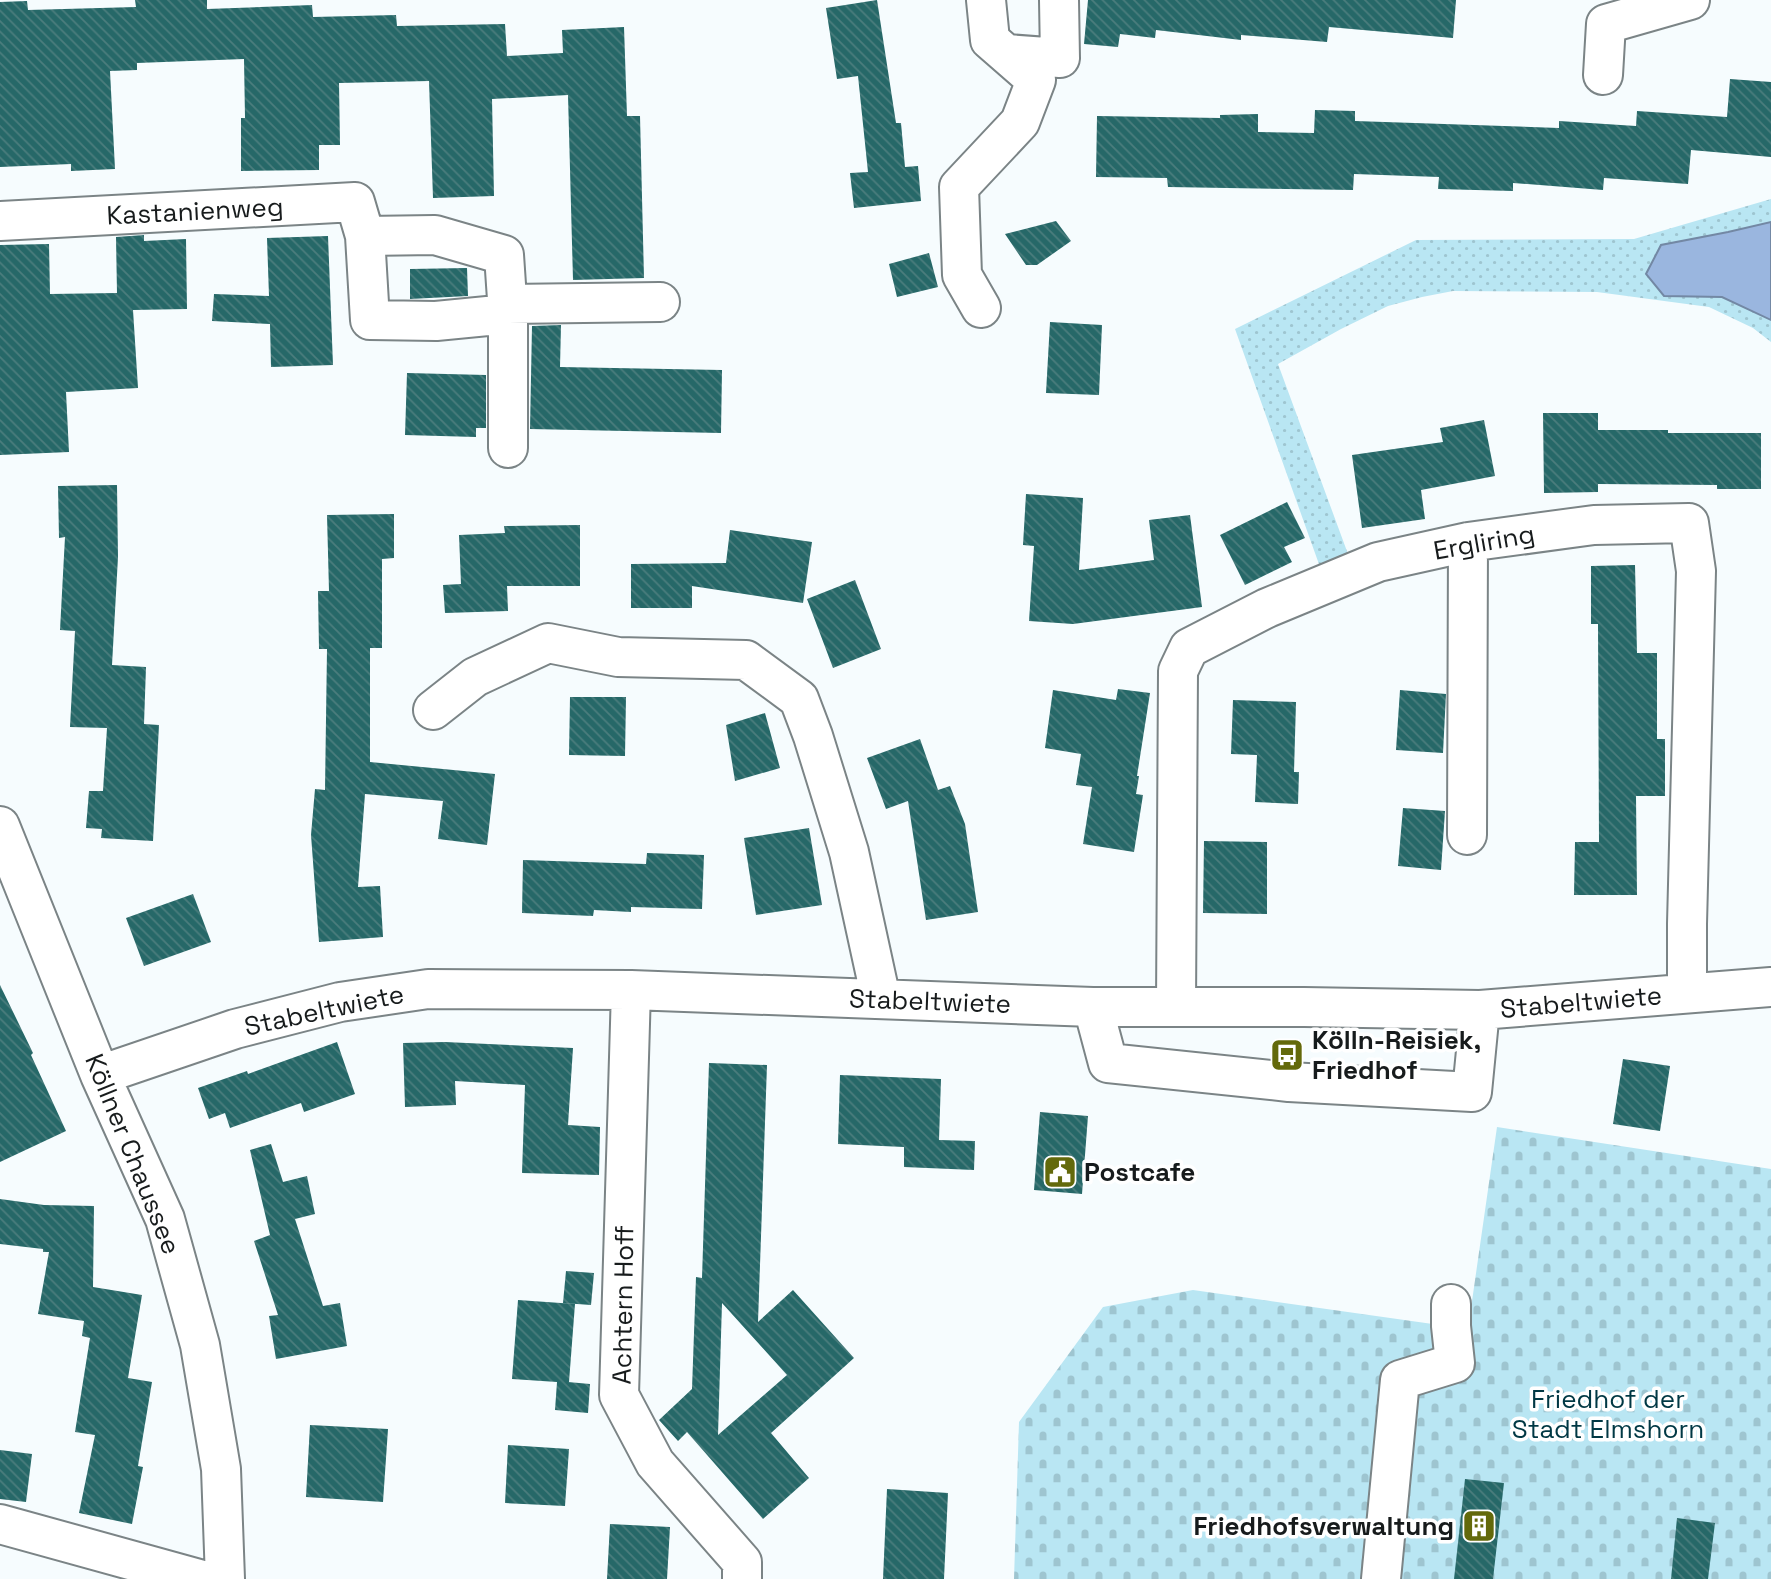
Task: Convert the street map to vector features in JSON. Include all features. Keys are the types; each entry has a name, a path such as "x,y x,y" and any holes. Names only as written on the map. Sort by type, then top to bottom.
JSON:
{"street":[{"path":"981,308 962,275 959,187 1020,122 1036,80 990,40 986,0"},
{"path":"1006,54 1060,58 1059,0"},
{"path":"1603,75 1606,24 1690,0"},
{"name":"Kastanienweg","path":"0,221 355,202 365,236 370,320 436,321 508,309"},
{"path":"365,236 435,235 504,255 508,309 508,448"},
{"path":"508,309 660,302"},
{"name":"Ergliring","path":"1176,1007 1178,671 1189,649 1268,608 1378,562 1468,542 1594,525 1689,523 1696,571 1687,993"},
{"path":"1467,835 1468,542"},
{"path":"433,710 475,677 548,643 618,657 746,660 799,699 849,852 881,999"},
{"name":"Köllner Chaussee","path":"0,826 100,1074 165,1219 200,1345 221,1469 225,1579"},
{"name":"Stabeltwiete","path":"100,1074 235,1029 340,1002 428,989 631,990 1093,1007 1480,1010 1771,986"},
{"name":"Achtern Hoff","path":"631,990 619,1395 656,1463 742,1562 742,1579"},
{"path":"1093,1007 1108,1063 1289,1082 1472,1092 1480,1010"},
{"path":"1381,1579 1400,1380 1455,1363 1451,1304"},
{"path":"0,1524 199,1579"}],"green space":[{"path":"1771,199 1771,222 1728,232 1664,296 1722,297 1771,320 1771,342 1753,328 1709,307 1597,292 1453,291 1388,306 1278,364 1348,554 1320,567 1235,329 1416,240 1634,239"},
{"name":"Friedhof der Stadt Elmshorn","path":"1497,1127 1771,1169 1771,1579 1014,1579 1019,1422 1103,1307 1193,1290 1468,1329"}],"shaded area":[{"path":"1771,222 1771,320 1722,297 1664,296 1646,274 1661,245"}],"building":[{"path":"135,0 207,0 207,9 312,5 313,17 396,15 397,26 505,24 507,56 563,53 562,30 624,27 627,116 640,116 644,278 573,280 568,95 492,99 494,196 433,198 429,81 339,83 340,145 319,145 319,170 241,171 241,118 245,118 244,59 137,63 137,70 110,71 115,169 71,171 71,164 0,167 0,2 27,1 28,10 136,7"},
{"path":"877,0 896,123 901,123 905,167 918,166 921,201 854,208 850,173 868,172 858,76 837,79 826,8"},
{"path":"1088,0 1456,0 1453,38 1329,27 1327,42 1241,35 1241,40 1156,30 1155,38 1120,34 1118,47 1084,44"},
{"path":"1730,79 1771,82 1771,157 1691,150 1688,184 1604,178 1603,190 1513,183 1513,191 1438,189 1439,177 1354,174 1353,190 1168,187 1167,178 1096,177 1097,116 1220,118 1220,115 1258,114 1258,132 1314,133 1315,110 1355,111 1355,121 1559,128 1559,121 1636,126 1637,111 1727,117"},
{"path":"1056,221 1071,241 1037,265 1026,265 1005,234"},
{"path":"144,235 144,241 186,239 187,309 133,310 138,388 66,392 69,452 0,455 0,245 49,244 50,294 117,293 116,237"},
{"path":"328,236 333,365 271,367 270,324 212,321 214,294 269,296 267,238"},
{"path":"929,253 938,287 897,297 889,264"},
{"path":"467,268 468,296 410,299 410,269"},
{"path":"1050,322 1102,325 1099,395 1046,393"},
{"path":"561,325 560,367 722,370 721,433 530,429 532,326"},
{"path":"407,373 486,375 486,428 476,428 476,437 405,435"},
{"path":"1543,413 1598,413 1598,430 1761,433 1761,489 1717,489 1717,485 1598,484 1598,492 1544,493"},
{"path":"1484,420 1495,476 1421,490 1425,519 1362,528 1352,455 1443,442 1440,428"},
{"path":"117,485 118,557 112,665 146,667 144,724 159,725 153,841 101,838 102,829 86,828 89,791 103,791 107,728 70,727 75,631 60,630 65,537 59,538 58,486"},
{"path":"1026,494 1083,498 1079,570 1154,560 1149,520 1190,515 1202,607 1073,624 1029,621 1034,546 1023,545"},
{"path":"1287,502 1305,538 1284,547 1292,562 1245,585 1220,535"},
{"path":"394,514 394,558 382,559 382,648 370,648 370,762 495,774 487,845 438,839 443,801 365,794 358,887 380,886 383,937 319,942 311,835 315,789 325,790 327,649 319,649 318,591 329,591 327,515"},
{"path":"580,525 580,586 507,586 508,611 445,613 443,585 461,584 459,535 505,533 504,526"},
{"path":"730,530 812,542 803,603 692,586 692,608 631,608 631,564 726,563"},
{"path":"1635,565 1637,653 1657,653 1657,739 1665,739 1665,796 1636,796 1637,895 1574,895 1575,842 1599,842 1598,624 1591,624 1591,566"},
{"path":"855,580 881,649 833,668 807,599"},
{"path":"1118,689 1150,693 1137,776 1136,794 1143,795 1134,852 1083,844 1092,787 1076,785 1081,754 1045,748 1053,690 1116,700"},
{"path":"1400,690 1446,694 1443,753 1396,750"},
{"path":"570,697 626,697 625,756 569,755"},
{"path":"1233,700 1296,702 1294,772 1299,772 1298,804 1255,802 1257,755 1231,754"},
{"path":"765,713 780,768 735,781 726,725"},
{"path":"920,739 938,790 950,786 965,824 978,912 926,920 908,801 886,809 867,758"},
{"path":"1403,808 1445,811 1441,870 1398,866"},
{"path":"809,828 822,905 756,915 744,838"},
{"path":"1204,841 1267,842 1267,914 1203,913"},
{"path":"647,853 704,855 702,909 631,907 631,912 594,910 593,916 522,913 523,860 646,864"},
{"path":"193,894 211,942 144,966 126,918"},
{"path":"0,985 66,1131 0,1162"},
{"path":"337,1042 355,1094 304,1112 301,1103 230,1128 225,1113 209,1119 198,1088 247,1071 248,1074"},
{"path":"445,1042 573,1048 568,1125 600,1127 599,1175 522,1173 525,1085 455,1081 456,1105 405,1107 403,1043"},
{"path":"1623,1059 1670,1066 1660,1131 1613,1124"},
{"path":"709,1063 767,1065 758,1322 793,1290 854,1358 771,1433 809,1478 763,1519 687,1432 678,1441 659,1420 692,1389 696,1277 702,1278","holes":["722,1303 787,1375 718,1435"]},
{"path":"840,1075 941,1079 939,1140 975,1141 974,1170 904,1167 904,1147 838,1144"},
{"path":"1040,1112 1088,1116 1082,1194 1034,1190"},
{"path":"271,1144 283,1182 307,1176 315,1214 295,1219 323,1306 340,1303 347,1346 276,1359 269,1316 278,1315 254,1241 270,1235 250,1150"},
{"path":"0,1199 44,1205 94,1206 93,1287 142,1295 128,1378 152,1382 138,1466 143,1467 132,1524 79,1513 95,1435 75,1432 90,1338 82,1336 84,1321 38,1314 49,1252 0,1244"},
{"path":"566,1271 594,1273 591,1305 563,1303"},
{"path":"518,1300 575,1304 568,1382 590,1384 588,1413 555,1410 557,1382 512,1379"},
{"path":"310,1425 388,1429 383,1502 306,1497"},
{"path":"508,1445 569,1449 565,1506 505,1503"},
{"path":"0,1450 32,1454 26,1502 0,1499"},
{"name":"Friedhofsverwaltung","path":"1465,1479 1504,1483 1493,1579 1454,1579"},
{"path":"887,1489 948,1493 944,1579 883,1579"},
{"path":"1677,1518 1715,1523 1708,1579 1671,1579"},
{"path":"610,1524 670,1527 667,1579 607,1579"}],"place":[{"name":"Kölln-Reisiek, Friedhof","path":"1287,1055"},
{"name":"Postcafe","path":"1060,1172"},
{"name":"Friedhofsverwaltung","path":"1479,1526"}]}
